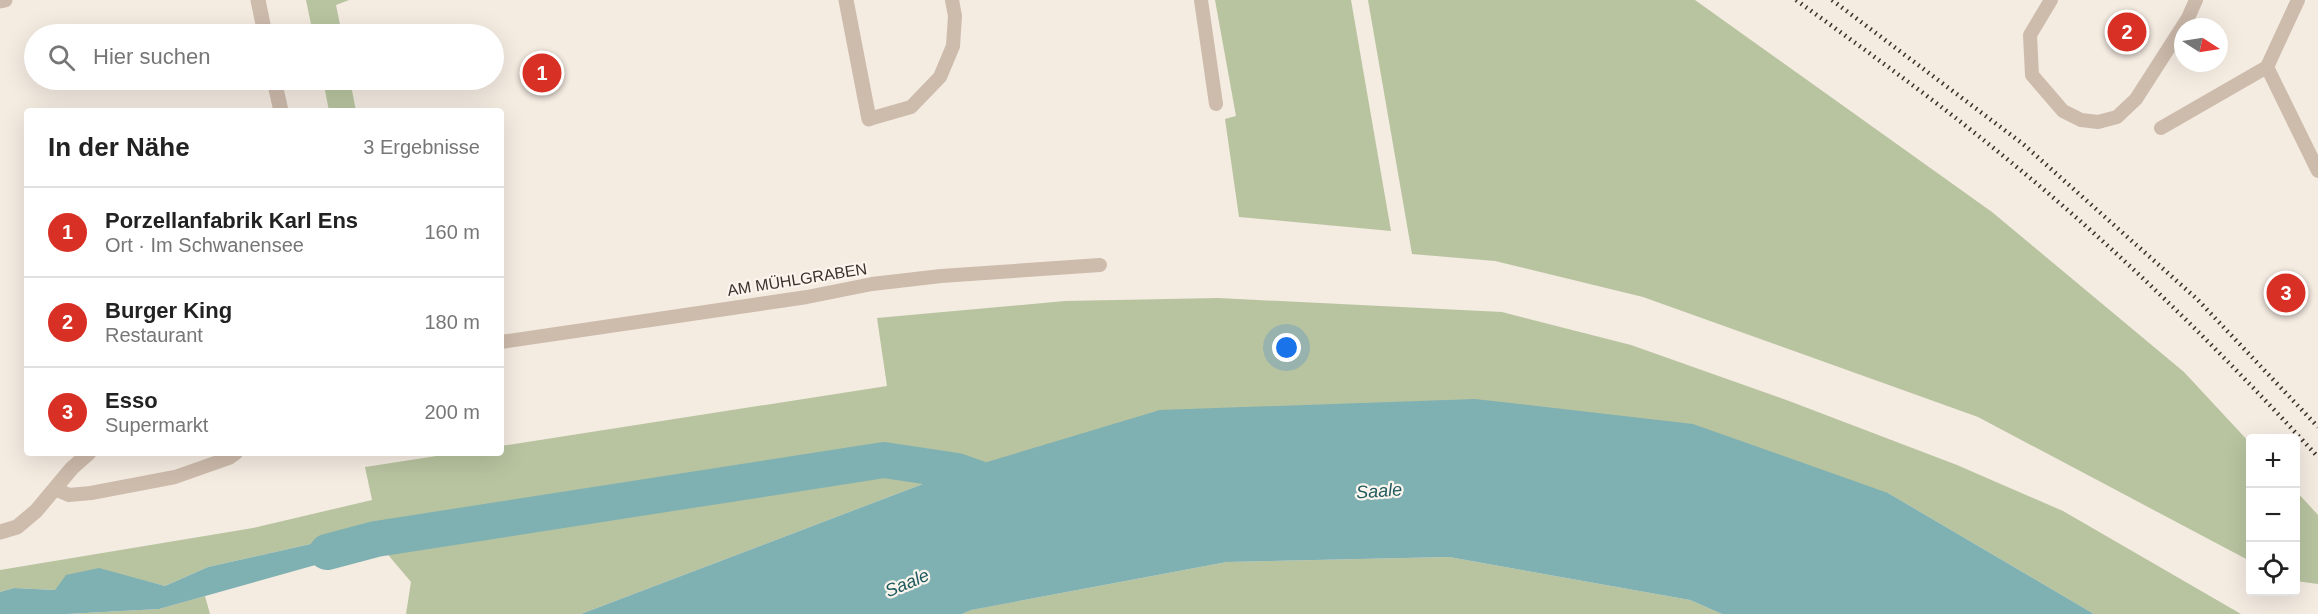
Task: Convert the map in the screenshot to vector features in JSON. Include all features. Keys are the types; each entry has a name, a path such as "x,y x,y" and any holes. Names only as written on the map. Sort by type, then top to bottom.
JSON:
{"street":[{"path":"0,2 5,0"},
{"path":"258,0 263,24"},
{"path":"846,0 869,119"},
{"path":"276,90 280,108"},
{"path":"0,532 18,527 36,511 72,468 86,456"}],"lane":[{"path":"869,119 911,107 940,77 953,46 955,16 952,0"},
{"path":"1201,0 1216,104"},
{"path":"2051,0 2030,35 2032,75 2063,111 2081,120 2098,122 2117,117 2136,99 2188,18 2196,0"},
{"path":"2161,128 2267,67 2298,0"},
{"path":"2267,67 2318,171"},
{"name":"AM MÜHLGRABEN","path":"504,342 807,297 872,284 942,276 1100,266"},
{"path":"55,489 69,495 91,493 175,477 232,456"}],"green space":[{"path":"306,0 349,0 336,5 340,24 311,24"},
{"path":"1215,0 1351,0 1391,231 1239,217 1225,119 1236,116"},
{"path":"1368,0 1695,0 1992,212 2184,372 2246,439 2246,559 1978,417 1643,297 1495,261 1412,254"},
{"path":"325,90 352,90 355,108 328,108"},
{"path":"1218,298 1502,312 1631,345 1789,401 1957,465 2063,511 2241,614 2094,614 1888,493 957,471 581,614 406,614 411,582 368,531 208,567 165,586 134,578 55,590 14,588 0,592 0,570 253,528 372,500 365,467 436,456 504,456 504,446 887,386 877,318 1065,301"},
{"path":"2300,495 2318,515 2318,584 2300,582"},
{"path":"1449,557 1690,600 1722,614 962,614 970,610 1227,562"},
{"path":"205,596 210,614 67,614 159,609"}],"water":[{"name":"Saale","path":"1475,399 1693,424 1888,493 2094,614 1722,614 1690,600 1449,557 1227,562 971,610 962,614 581,614 957,471 1160,410"},
{"path":"368,531 376,539 369,550 159,609 67,614 0,614 0,592 14,588 55,590 66,575 99,568 165,586 208,567"}],"waterway":[{"path":"327,552 376,539 884,460 957,471 1002,487"}],"railway":[{"path":"1796,0 1955,118 2089,229 2207,340 2318,457"},
{"path":"1832,0 2023,144 2197,299 2318,427"}],"place":[{"name":"Burger King","path":"2127,32"},
{"name":"Porzellanfabrik Karl Ens","path":"542,73"},
{"name":"Esso","path":"2286,293"}]}
